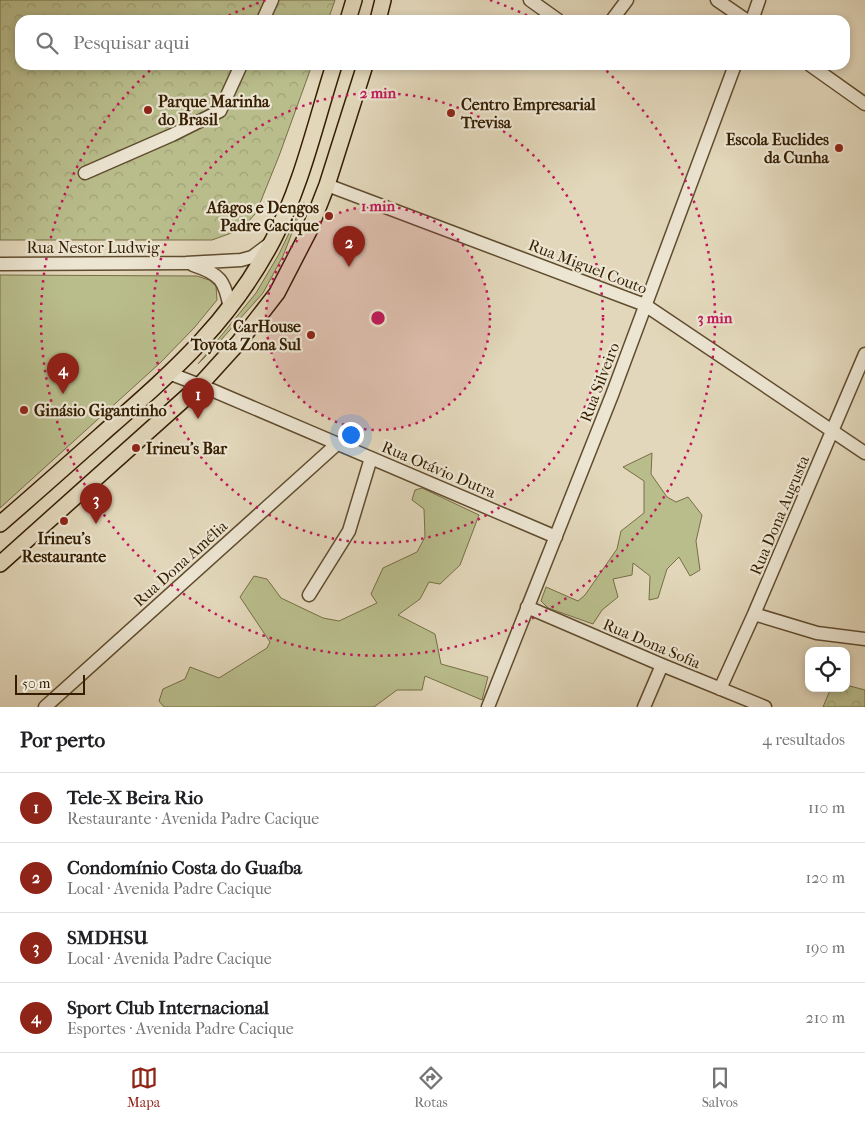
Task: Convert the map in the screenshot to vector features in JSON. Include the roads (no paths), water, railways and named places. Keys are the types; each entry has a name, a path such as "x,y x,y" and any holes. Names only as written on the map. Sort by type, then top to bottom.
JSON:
{"main road":[{"path":"350,15 354,0"},
{"path":"379,15 383,0"},
{"path":"0,524 170,374 230,309 273,239 301,174 332,70"},
{"path":"0,564 200,385 239,342 277,293 309,231 328,185 363,70"}],"street":[{"path":"265,15 272,0"},
{"path":"530,0 551,15"},
{"path":"616,15 627,0"},
{"path":"717,0 739,15"},
{"path":"754,15 759,0"},
{"path":"85,173 172,135 220,111 239,70"},
{"name":"Rua Silveiro","path":"488,707 612,395 733,70"},
{"path":"817,70 865,104"},
{"name":"Rua Miguel Couto","path":"328,185 645,304 865,453"},
{"name":"Rua Nestor Ludwig","path":"0,264 186,263 241,260 252,257 260,252 273,239"},
{"name":"Rua Nestor Ludwig","path":"186,263 212,272 224,283 230,309"},
{"name":"Rua Dona Augusta","path":"720,689 865,354"},
{"name":"Rua Otávio Dutra","path":"170,374 200,385 556,537"},
{"name":"Rua Dona Amélia","path":"45,707 337,444"},
{"path":"308,595 349,531 371,458"},
{"name":"Rua Dona Sofia","path":"527,607 662,666 765,707"},
{"path":"754,614 817,633 865,639"},
{"path":"644,707 662,666"}],"place":[{"name":"Parque Marinha do Brasil","path":"148,110"},
{"name":"Centro Empresarial Trevisa","path":"451,113"},
{"name":"Escola Euclides da Cunha","path":"839,148"},
{"name":"Afagos e Dengos Padre Cacique","path":"329,216"},
{"name":"Condomínio Costa do Guaíba","path":"349,267"},
{"name":"CarHouse Toyota Zona Sul","path":"311,335"},
{"name":"Sport Club Internacional","path":"63,394"},
{"name":"Ginásio Gigantinho","path":"24,410"},
{"name":"Tele-X Beira Rio","path":"198,419"},
{"name":"Irineu's Bar","path":"136,448"},
{"name":"Irineu's Restaurante","path":"64,521"},
{"name":"SMDHSU","path":"96,524"}]}
